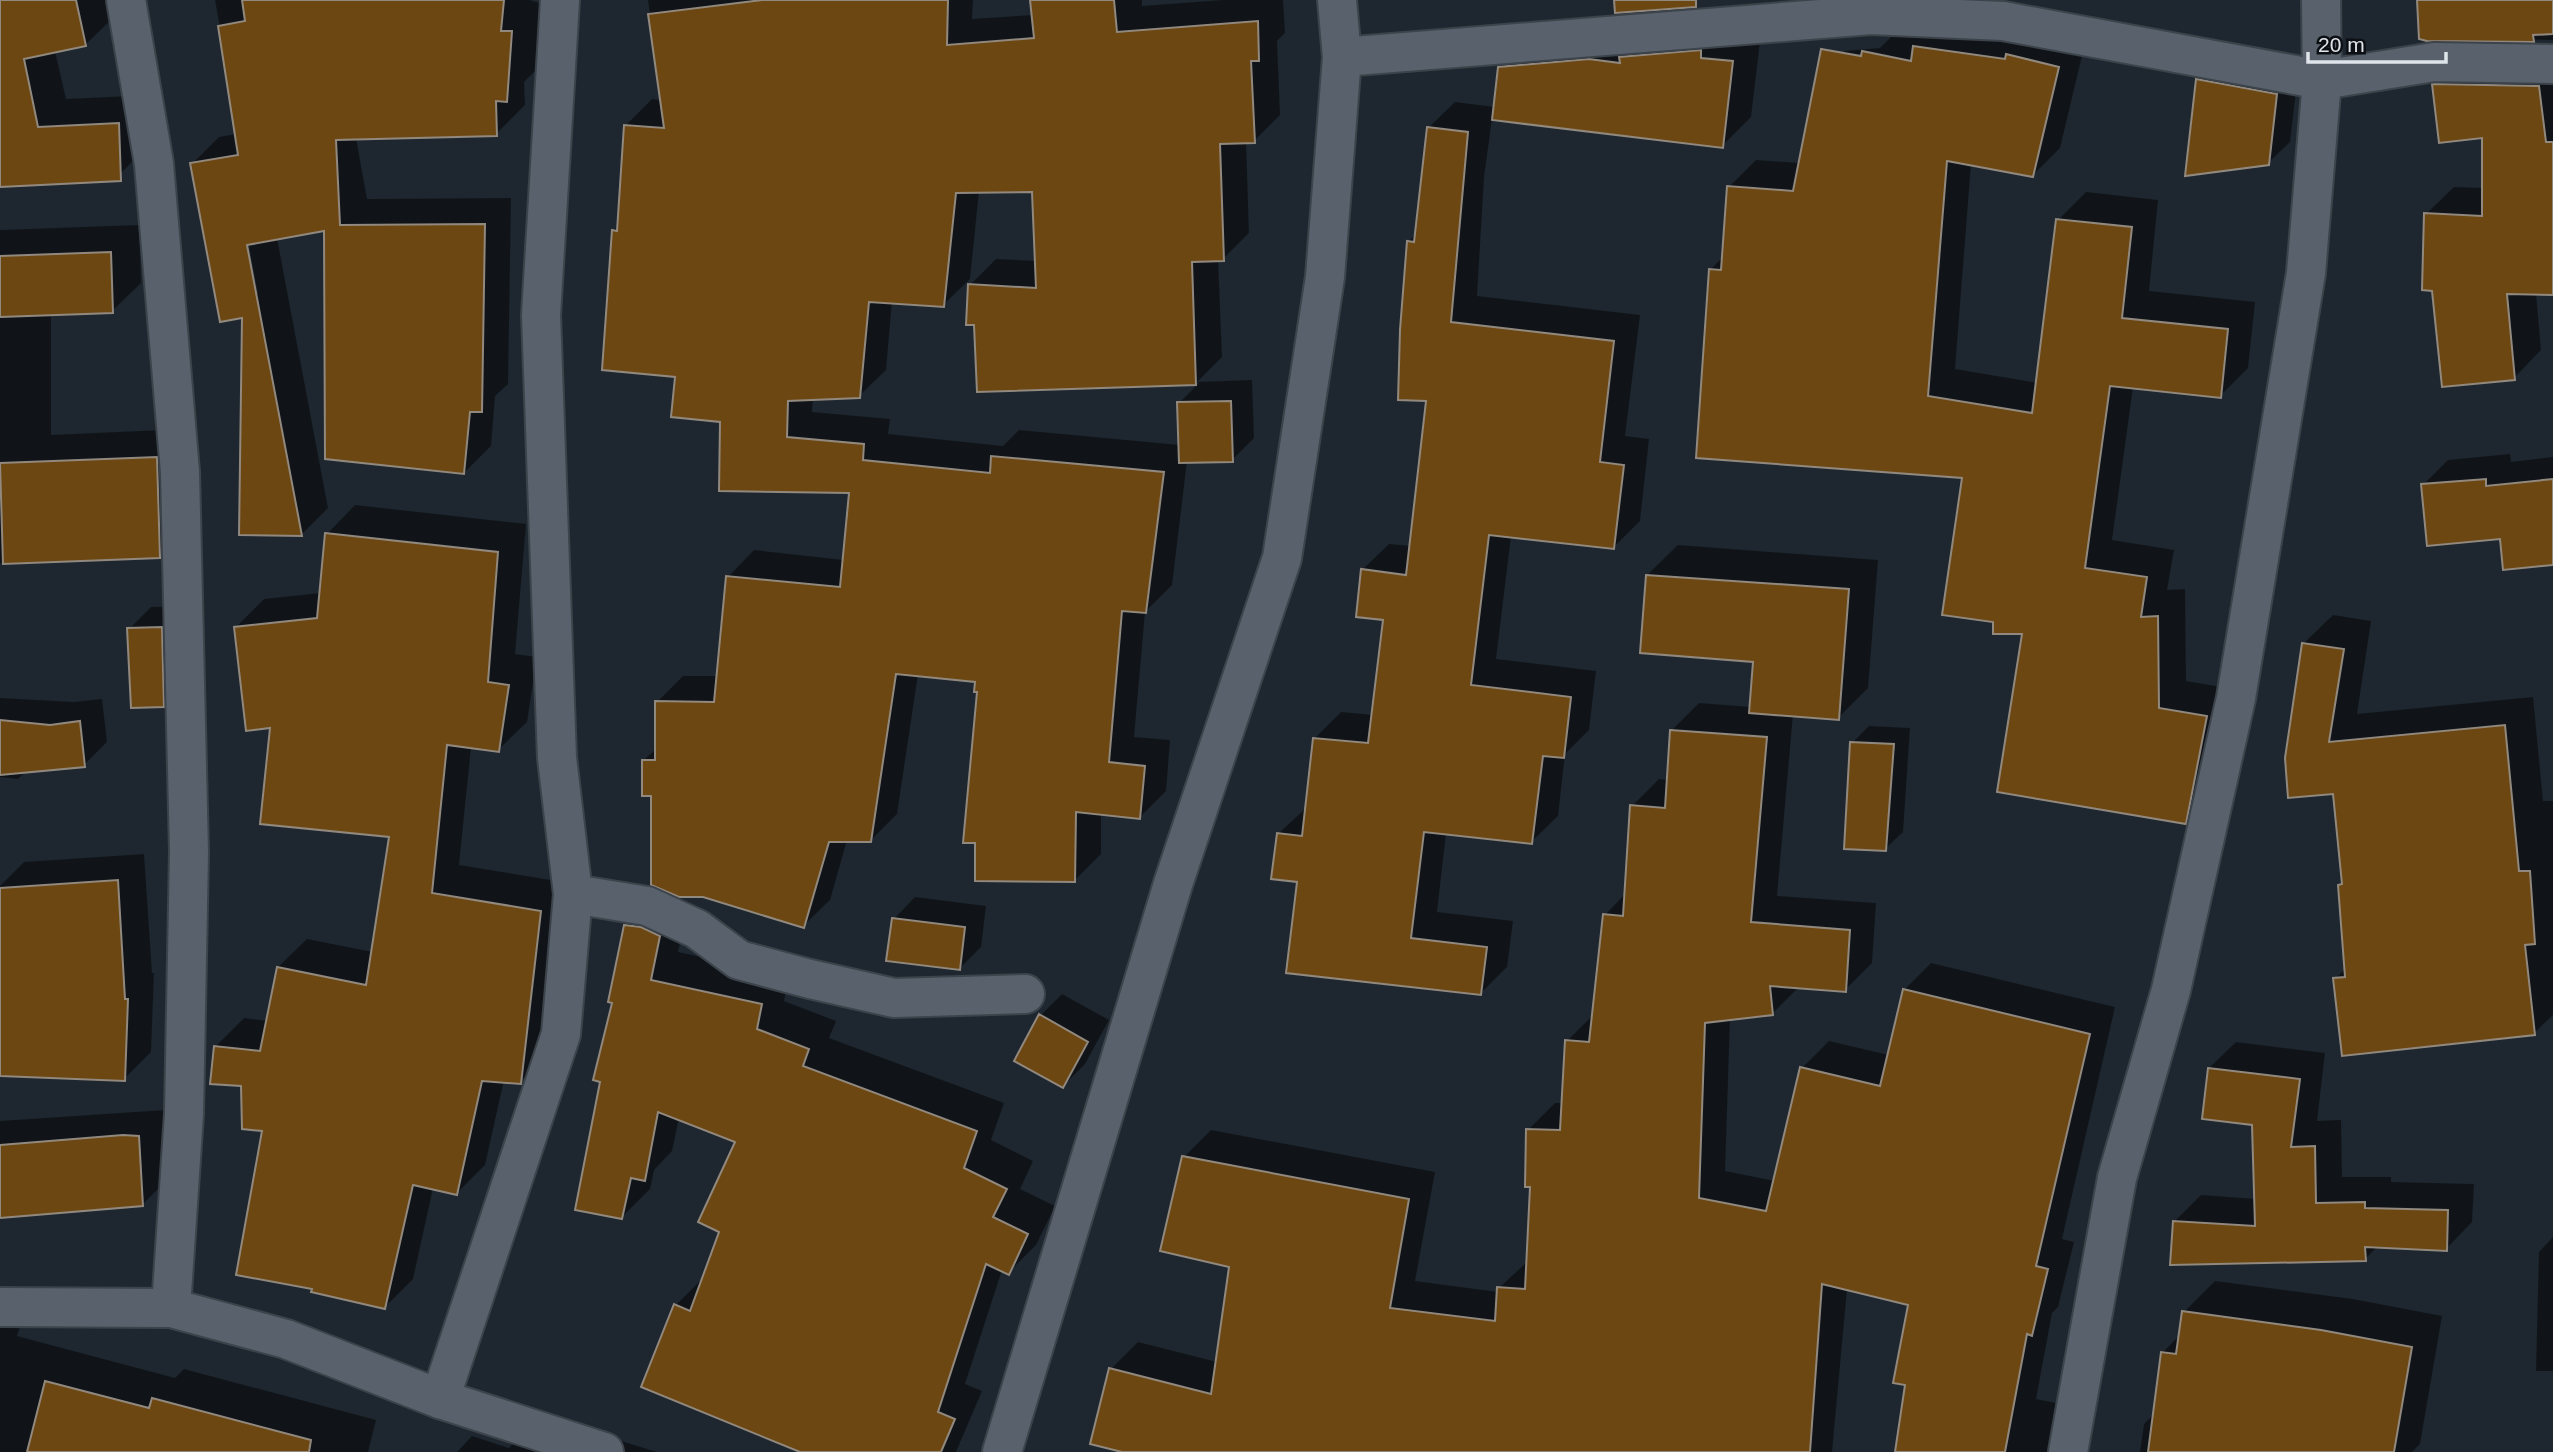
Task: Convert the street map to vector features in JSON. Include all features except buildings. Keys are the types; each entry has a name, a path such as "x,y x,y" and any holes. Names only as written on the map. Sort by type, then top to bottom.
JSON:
{"street":[{"path":"126,0 154,164 180,472 189,852 184,1114 171,1308"},
{"path":"440,1399 561,1034 573,894 557,758 541,315 560,0"},
{"path":"1002,1452 1173,884 1282,558 1325,277 1342,57 1337,0"},
{"path":"2068,1452 2117,1178 2171,990 2236,698 2306,273 2322,80 2321,0"},
{"path":"1342,57 1871,15 2003,22 2322,80 2434,62 2553,64"},
{"path":"573,894 647,906 697,929 739,960 894,998 1025,994"},
{"path":"0,1307 171,1308 286,1339 440,1399 604,1452"}]}
